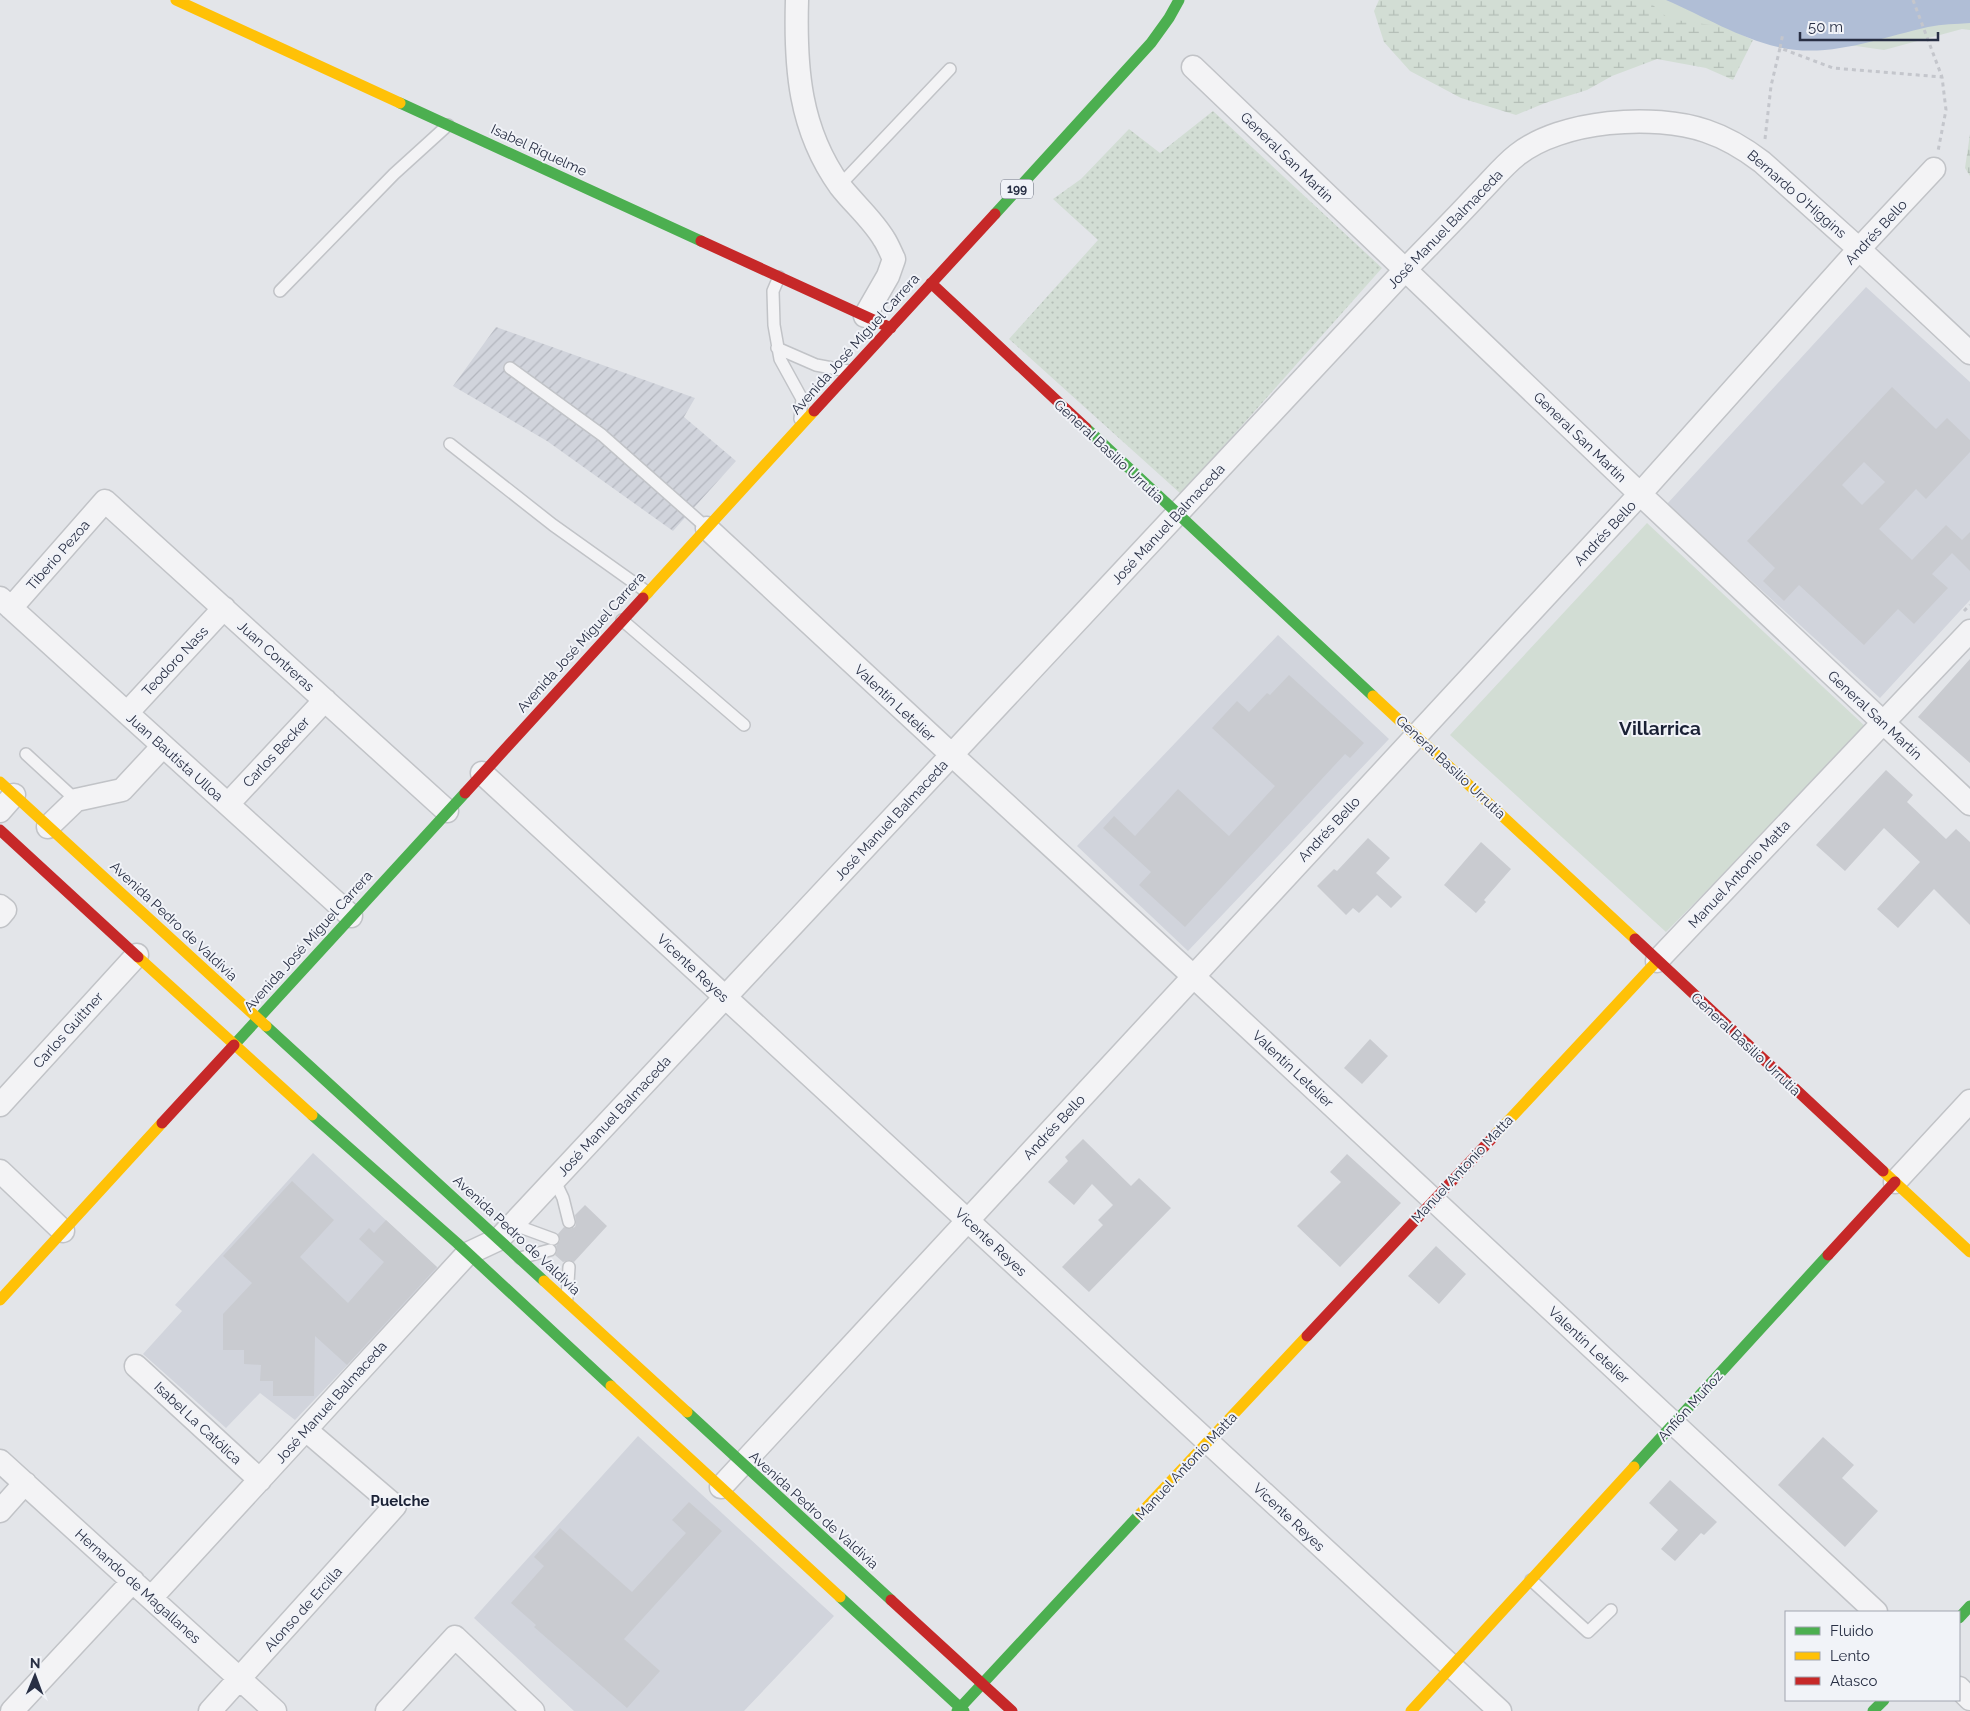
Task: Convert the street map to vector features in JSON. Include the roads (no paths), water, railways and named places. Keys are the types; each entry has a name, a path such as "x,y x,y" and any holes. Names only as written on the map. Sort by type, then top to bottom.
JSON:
{"main road":[{"name":"Isabel Riquelme","path":"176,0 890,328"},
{"name":"Avenida José Miguel Carrera","path":"0,1300 1150,43 1169,18 1179,0"},
{"name":"General Basilio Urrutia","path":"930,283 1970,1252"},
{"name":"Avenida Pedro de Valdivia","path":"5,796 48,827 257,1018 506,1232 520,1258 1012,1711"},
{"path":"0,830 234,1044 457,1243 961,1710"},
{"name":"Manuel Antonio Matta","path":"961,1710 983,1684 1657,961"},
{"name":"Anfión Muñoz","path":"1411,1711 1894,1182"},
{"path":"1960,1617 1970,1606"},
{"path":"1873,1711 1883,1701"}],"street":[{"path":"797,0 796,42 800,90 815,140 826,163 840,185 884,238 894,259 888,276 865,316"},
{"name":"General San Martín","path":"1193,67 1640,494 1970,804"},
{"name":"José Manuel Balmaceda","path":"152,1598 467,1254 506,1232 1405,270 1517,155 1547,138 1595,126 1621,122 1674,123"},
{"name":"Bernardo O'Higgins","path":"1674,123 1718,135 1762,162 1859,249 1970,353"},
{"name":"Andrés Bello","path":"721,1487 1640,494 1934,168"},
{"name":"Tiberio Pezoa","path":"6,603 105,501"},
{"name":"Juan Contreras","path":"105,501 447,811"},
{"name":"Valentín Letelier","path":"707,528 1193,976 1875,1611"},
{"name":"Juan Bautista Ulloa","path":"6,603 351,916"},
{"name":"Teodoro Nass","path":"127,713 224,608"},
{"name":"Manuel Antonio Matta","path":"1657,961 1970,631"},
{"name":"Carlos Becker","path":"228,804 325,700"},
{"path":"48,827 76,800 122,790 163,746"},
{"name":"Vicente Reyes","path":"482,773 1500,1711"},
{"path":"0,906 5,910 0,916"},
{"name":"Carlos Guittner","path":"0,1105 137,955"},
{"name":"Anfión Muñoz","path":"1894,1182 1970,1101"},
{"path":"0,1171 63,1231"},
{"name":"Isabel La Católica","path":"136,1366 260,1480"},
{"name":"Alonso de Ercilla","path":"210,1711 395,1506 306,1430"},
{"name":"Hernando de Magallanes","path":"0,1460 275,1711"},
{"path":"0,1511 25,1483"},
{"path":"12,1711 133,1581"},
{"path":"387,1711 455,1637 533,1711"},
{"path":"1960,1689 1970,1699"}],"lane":[{"path":"840,185 950,69"},
{"path":"280,290 394,174 448,125"},
{"path":"779,277 773,291 772,308 777,348 784,370 798,389 802,399 800,426"},
{"path":"777,348 816,365 849,372"},
{"path":"510,368 602,434 707,528"},
{"path":"450,444 553,525 647,592"},
{"path":"622,620 744,725"},
{"path":"26,754 76,800"},
{"path":"554,1179 563,1198 569,1222"},
{"path":"506,1232 553,1239"},
{"path":"520,1258 550,1250"},
{"path":"567,1302 569,1268"},
{"path":"1531,1580 1588,1632 1610,1610"}],"water":[{"path":"1666,0 1970,0 1970,23 1928,27 1835,49 1797,50 1778,47 1749,38"}],"district":[{"name":"Villarrica","path":"1660,728"},
{"name":"Puelche","path":"400,1501"}]}
